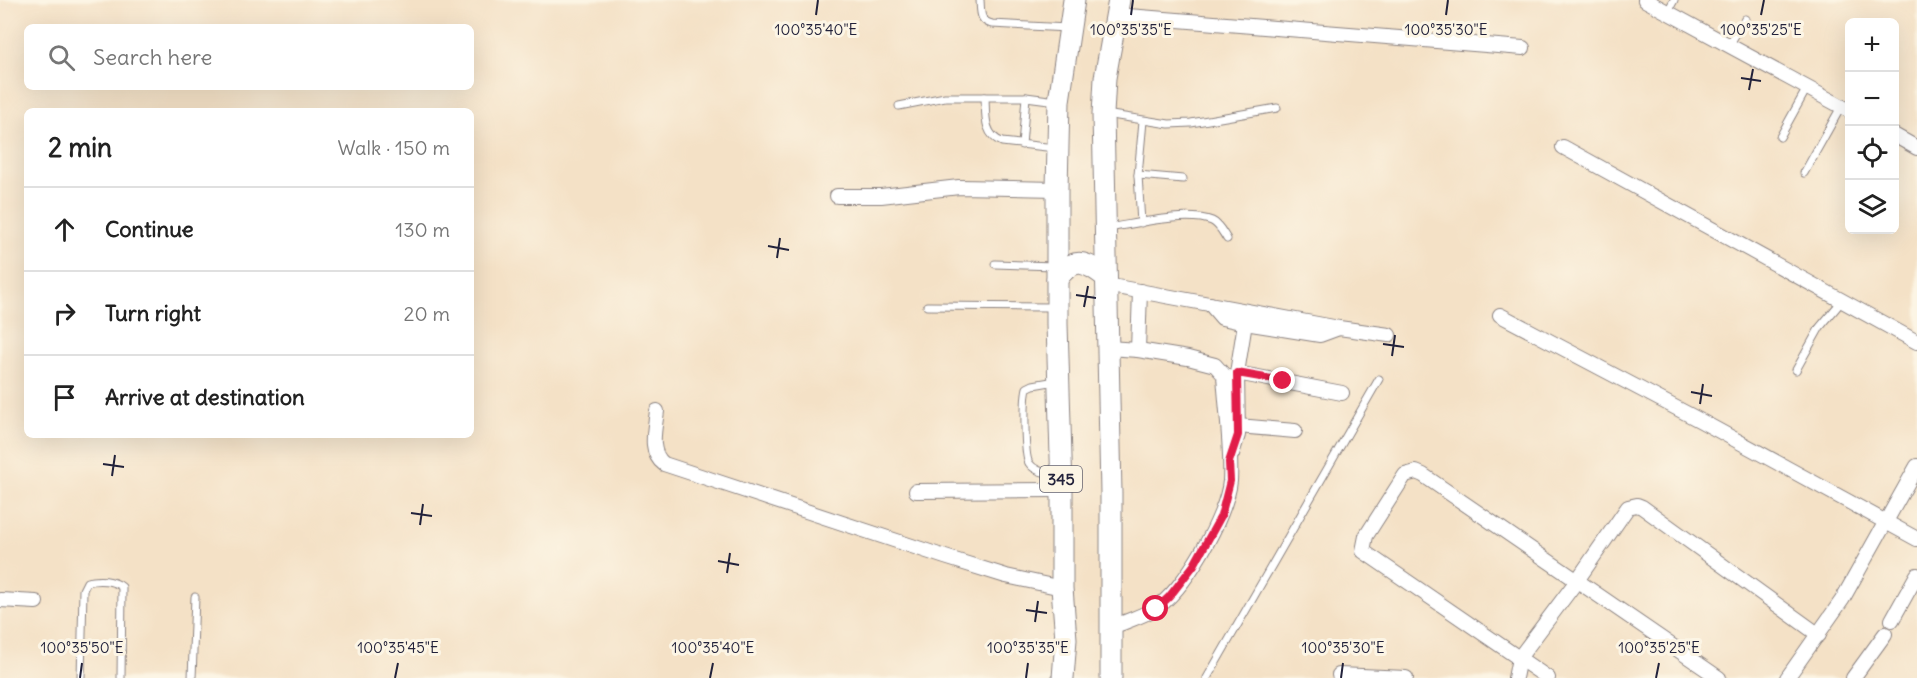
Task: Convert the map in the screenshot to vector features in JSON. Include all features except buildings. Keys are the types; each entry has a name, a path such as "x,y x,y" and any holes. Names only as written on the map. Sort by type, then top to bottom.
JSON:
{"main road":[{"name":"345","path":"1065,678 1066,639 1062,588 1056,272 1057,189 1059,101 1068,28 1074,0"},
{"path":"1111,677 1103,114 1105,78 1117,8"},
{"path":"1056,272 1073,264 1091,266 1106,281"}],"street":[{"path":"1645,0 1845,109"},
{"path":"1117,8 1523,48"},
{"path":"1899,138 1916,146"},
{"path":"1563,147 1917,342"},
{"path":"837,196 881,196 959,187 1057,189"},
{"path":"1106,281 1140,291 1339,328 1389,335"},
{"path":"1138,350 1140,291"},
{"path":"1210,304 1222,318 1245,323 1320,335 1339,328"},
{"path":"1500,315 1917,539"},
{"path":"1229,462 1235,447 1238,426 1237,373 1245,323"},
{"path":"1108,348 1138,350 1206,363 1215,365 1221,370 1224,375 1230,481 1221,516 1194,565 1169,597 1156,609 1112,627"},
{"path":"1237,373 1342,393"},
{"path":"657,411 654,450 664,465 1006,576 1062,588"},
{"path":"1238,426 1295,431"},
{"path":"1787,678 1842,600 1917,466"},
{"path":"1548,678 1363,551 1366,536 1405,475 1416,472 1423,475 1719,678"},
{"path":"916,491 1061,483"},
{"path":"1515,678 1519,658 1628,507 1638,505 1819,635"},
{"path":"1892,620 1917,575"},
{"path":"0,600 36,602"},
{"path":"1853,678 1885,634"},
{"path":"1339,675 1406,678"}],"lane":[{"path":"980,0 981,18 985,22 1068,28"},
{"path":"1668,13 1674,0"},
{"path":"1728,47 1745,19"},
{"path":"1780,137 1807,88"},
{"path":"899,106 945,97 1026,97 1059,101"},
{"path":"985,97 990,135 1002,142 1058,148"},
{"path":"1022,145 1026,97"},
{"path":"1103,114 1169,124 1191,123 1277,108"},
{"path":"1804,173 1845,109"},
{"path":"1141,223 1138,175 1143,121"},
{"path":"1138,175 1183,179"},
{"path":"1106,228 1174,218 1211,221 1217,224 1227,239"},
{"path":"995,264 1056,272"},
{"path":"1796,370 1820,327 1842,301"},
{"path":"927,306 1057,308"},
{"path":"1207,678 1379,379"},
{"path":"1058,381 1027,388 1025,396 1026,458 1037,470 1061,483"},
{"path":"81,678 83,590 87,582 92,580 116,582 122,587 121,678"},
{"path":"192,678 195,597"}],"route":[{"path":"1156,609 1169,597 1194,565 1221,516 1230,481 1229,462 1238,435 1237,373 1283,381"}]}
